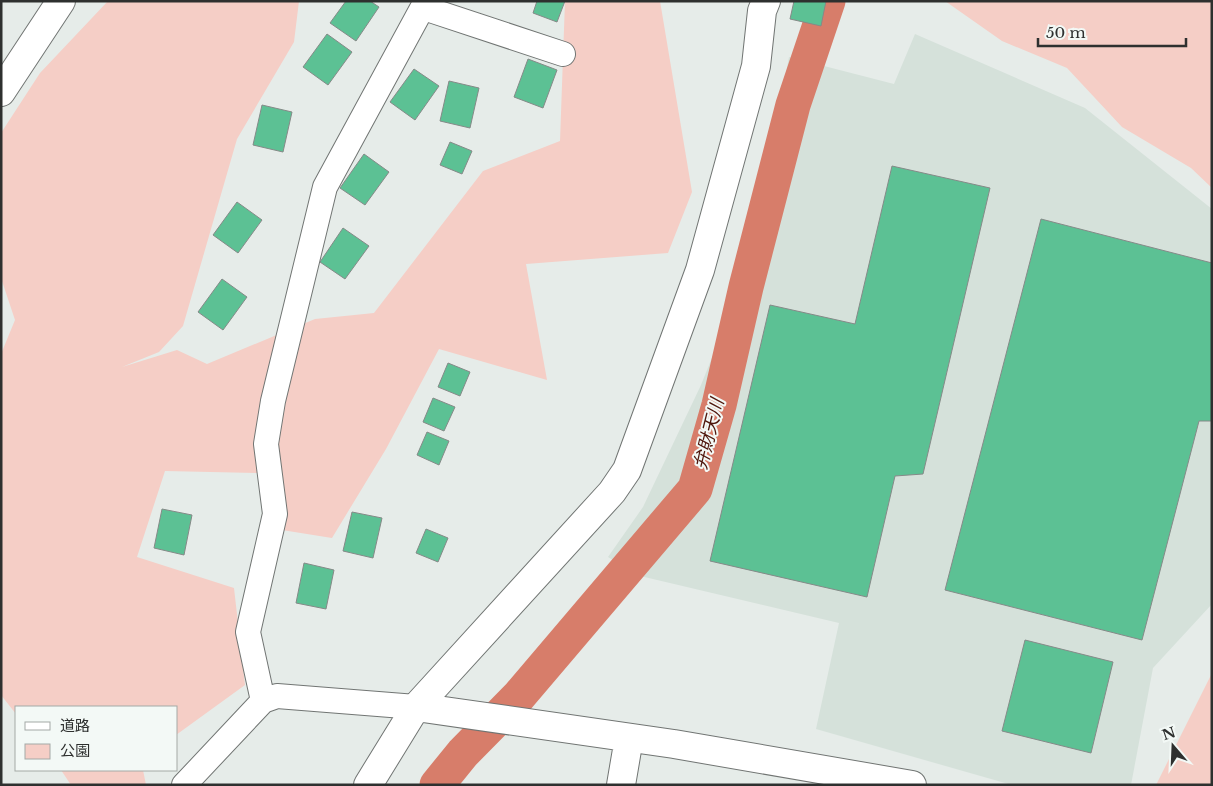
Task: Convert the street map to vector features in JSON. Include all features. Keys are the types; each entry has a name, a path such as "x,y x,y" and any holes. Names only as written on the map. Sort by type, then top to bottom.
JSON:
{"street":[{"path":"1,92 61,1"},
{"path":"368,785 416,707 612,492 627,470 703,260 756,66 762,12 766,1"},
{"path":"263,701 248,632 275,514 266,444 273,401 325,187 425,5 563,54"},
{"path":"184,785 263,701 277,696 416,707 629,738 912,785"},
{"path":"621,785 629,738"}],"shaded area":[{"path":"915,34 1085,108 1212,209 1212,604 1153,668 1131,785 1012,785 816,729 839,623 636,575 608,557 643,507 701,385 750,263 789,57 894,84"}],"green space":[{"path":"108,1 299,1 294,42 237,139 183,326 159,352 122,367 177,350 207,364 315,319 374,313 483,171 560,141 565,1 660,1 692,192 668,253 526,264 547,380 439,349 386,449 332,538 282,530 259,473 165,471 137,557 234,588 245,685 178,734 178,706 15,706 15,713 1,695 1,354 15,320 1,278 1,133 40,73"},
{"path":"945,1 1212,1 1212,188 1191,168 1122,127 1067,68 1002,41"},
{"path":"1212,673 1212,785 1156,785"},
{"path":"62,771 143,771 146,785 71,785"}],"building":[{"path":"346,1 370,1 379,7 356,41 330,23"},
{"path":"537,1 565,1 557,22 533,13"},
{"path":"794,1 826,1 821,26 790,19"},
{"path":"327,34 352,52 328,85 303,67"},
{"path":"528,59 557,70 543,108 514,97"},
{"path":"414,69 439,86 415,120 390,102"},
{"path":"449,81 479,88 470,128 440,121"},
{"path":"262,105 292,112 283,152 253,145"},
{"path":"450,142 472,151 462,174 440,165"},
{"path":"364,154 389,172 365,205 340,188"},
{"path":"892,166 990,188 923,474 895,476 867,597 710,561 770,305 855,324"},
{"path":"237,202 262,220 238,253 213,235"},
{"path":"1041,219 1212,263 1212,421 1199,421 1142,640 945,590"},
{"path":"343,228 369,246 345,279 320,262"},
{"path":"222,279 247,297 223,330 198,312"},
{"path":"448,363 470,372 460,396 438,387"},
{"path":"433,398 455,407 444,431 423,422"},
{"path":"427,432 449,441 439,465 417,455"},
{"path":"162,509 192,515 184,555 154,548"},
{"path":"352,512 382,518 373,558 343,551"},
{"path":"426,529 448,538 438,562 416,553"},
{"path":"304,563 334,570 326,609 296,603"},
{"path":"1025,640 1113,662 1091,753 1002,731"}],"waterway":[{"name":"弁財天川","path":"437,785 463,753 519,696 695,489 719,405 746,287 793,105 828,1"}]}
